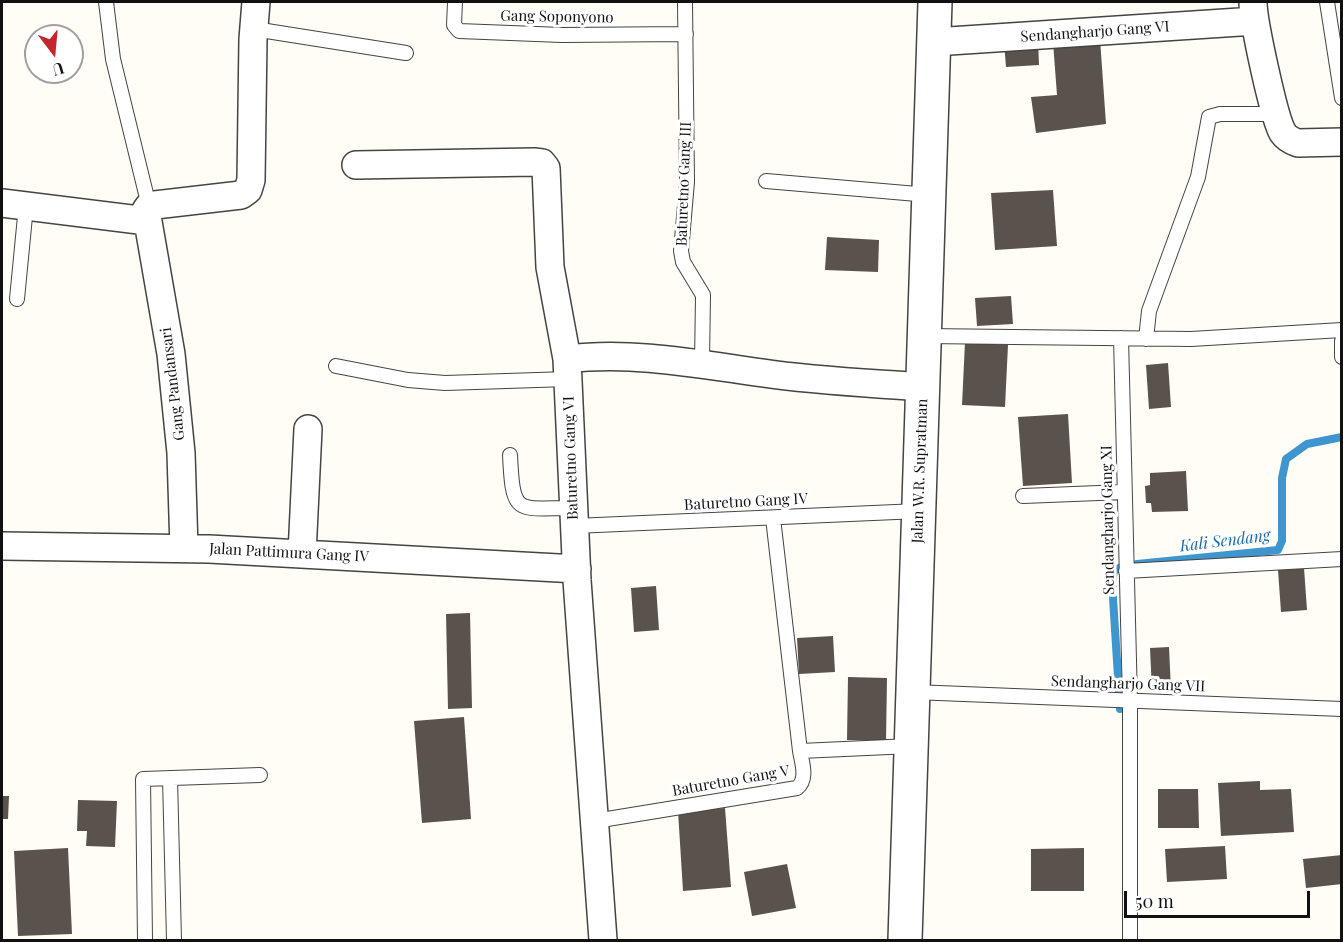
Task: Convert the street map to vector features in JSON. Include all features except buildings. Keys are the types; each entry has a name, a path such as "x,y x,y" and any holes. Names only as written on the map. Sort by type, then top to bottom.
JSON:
{"street":[{"path":"14,204 148,214 241,195 248,190 251,180 256,2"},
{"name":"Jalan W.R. Supratman","path":"905,940 935,2"},
{"name":"Sendangharjo Gang VI","path":"934,42 1254,11 1276,114 1283,132 1292,141 1341,142"},
{"name":"Baturetno Gang VI","path":"357,165 534,162 542,164 546,173 550,267 567,369 577,569 603,940"},
{"name":"Gang Pandansari","path":"148,214 172,364 182,463 184,548"},
{"path":"567,369 618,357 702,363 790,377 923,387"},
{"path":"302,554 308,429"},
{"name":"Jalan Pattimura Gang IV","path":"2,546 184,548 577,569"}],"lane":[{"path":"106,2 113,59 148,214"},
{"name":"Gang Soponyono","path":"455,2 454,25 459,31 591,35 686,34"},
{"name":"Baturetno Gang III","path":"686,2 687,182 681,251 683,262 703,294 702,363"},
{"path":"1327,2 1341,98"},
{"path":"254,29 406,53"},
{"path":"1146,339 1149,311 1198,177 1209,117 1220,114 1276,114"},
{"path":"766,181 929,195"},
{"path":"14,204 17,299"},
{"path":"924,336 1191,339 1341,330"},
{"name":"Sendangharjo Gang XI","path":"1121,338 1126,571 1121,700 1130,940"},
{"path":"1341,340 1341,357"},
{"path":"336,366 408,380 464,383 567,369"},
{"name":"Baturetno Gang IV","path":"510,455 512,491 520,506 574,517 773,518 919,511"},
{"path":"1023,496 1124,492"},
{"path":"773,518 800,751"},
{"path":"1126,571 1341,559"},
{"name":"Sendangharjo Gang VII","path":"913,692 1341,709"},
{"name":"Baturetno Gang V","path":"594,821 797,788 803,780 800,751 911,746"},
{"path":"146,940 143,779 260,776"},
{"path":"170,778 174,940"}],"waterway":[{"name":"Kali Sendang","path":"1137,564 1278,550 1282,541 1282,478 1286,459 1307,444 1342,437"},
{"name":"Kali Sendang","path":"1120,709 1112,582 1114,571 1121,567"}]}
